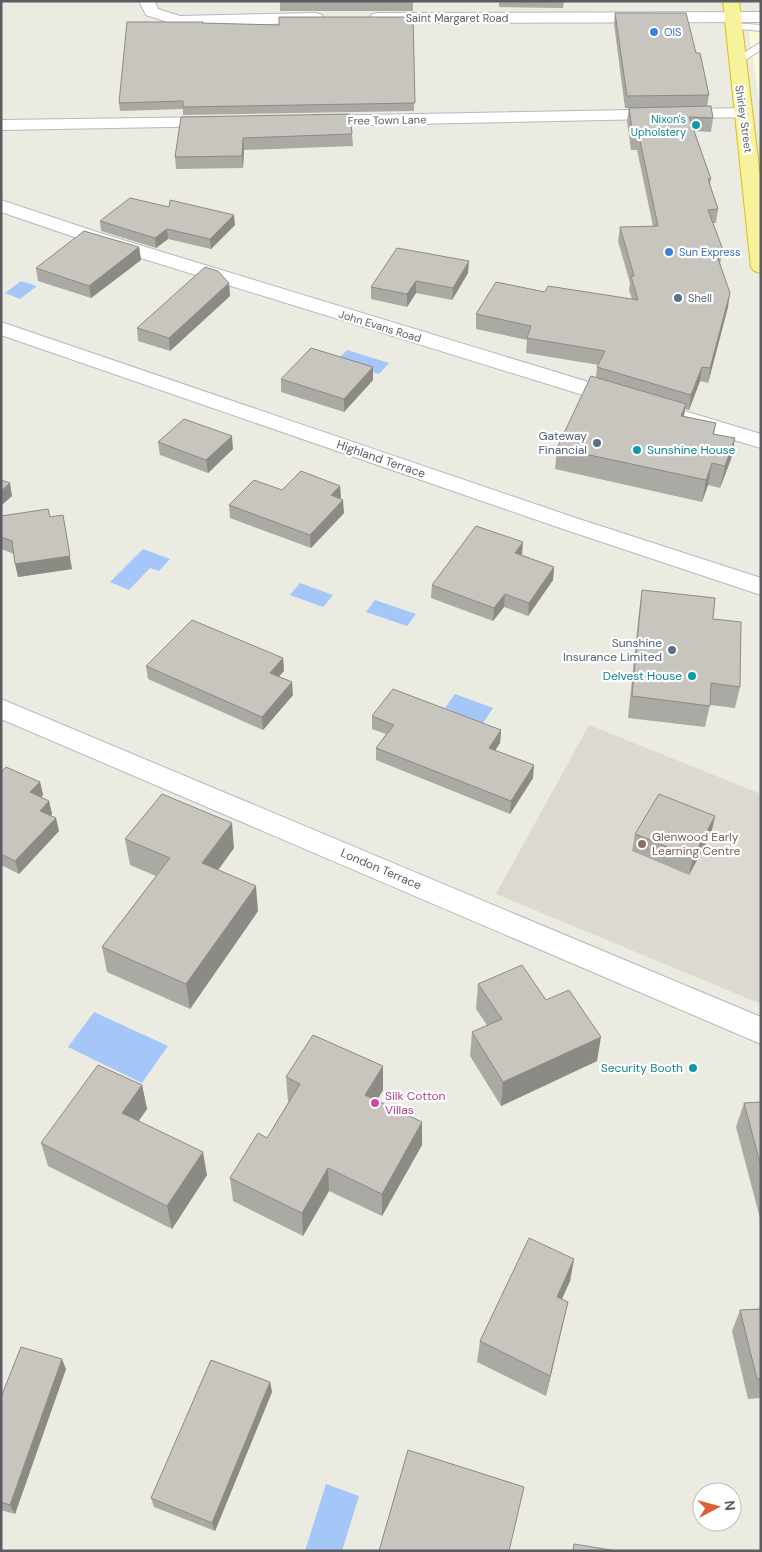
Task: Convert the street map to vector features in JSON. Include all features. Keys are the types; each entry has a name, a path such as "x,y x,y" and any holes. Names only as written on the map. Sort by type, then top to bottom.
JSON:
{"highway":[{"name":"Shirley Street","path":"733,15 736,61 754,195 761,267"}],"street":[{"path":"270,18 273,1"},
{"path":"149,7 170,20 180,21 329,18"},
{"name":"Saint Margaret Road","path":"358,18 733,15 761,17"},
{"name":"Free Town Lane","path":"298,121 743,113"},
{"path":"1,125 229,122"},
{"name":"John Evans Road","path":"1,206 93,237 639,404"},
{"name":"Highland Terrace","path":"1,328 571,524 761,587"},
{"path":"667,413 761,441"},
{"name":"London Terrace","path":"1,708 761,1031"}],"lane":[{"path":"733,15 761,28"},
{"path":"736,61 761,45"}],"shaded area":[{"path":"747,22 761,22 761,112"},
{"name":"Glenwood Early Learning Centre","path":"589,725 761,794 761,1004 496,894"}],"water":[{"path":"21,281 37,286 20,299 5,293"},
{"path":"347,350 389,363 379,374 336,361"},
{"path":"143,549 170,559 159,571 150,568 129,590 110,582"},
{"path":"300,583 333,595 323,607 290,595"},
{"path":"375,600 416,614 407,626 366,612"},
{"path":"455,694 493,708 483,723 445,708"},
{"path":"94,1012 168,1046 142,1083 68,1047"},
{"path":"326,1484 359,1496 342,1551 305,1551"}],"building":[{"path":"615,13 686,13 696,53 700,53 709,95 627,96"},
{"path":"279,17 413,17 415,103 183,107 183,101 119,103 127,22 279,25"},
{"path":"711,106 713,118 689,117 711,179 708,179 718,209 708,210 723,250 715,250 730,293 710,368 702,367 691,395 597,367 605,351 527,338 531,326 476,314 496,282 545,292 548,286 638,300 631,276 634,276 620,227 658,226 639,136 633,137 629,108"},
{"path":"350,114 352,134 243,138 242,156 175,157 181,117"},
{"path":"130,198 169,207 170,200 234,215 210,239 167,229 155,238 100,221"},
{"path":"84,231 139,247 89,286 36,268"},
{"path":"397,248 469,261 453,288 416,281 407,294 371,287"},
{"path":"205,267 218,271 229,283 169,338 137,328"},
{"path":"311,348 373,367 344,399 281,379"},
{"path":"591,376 686,404 681,416 716,423 713,434 735,438 725,466 712,463 706,480 557,448"},
{"path":"184,419 232,436 206,460 158,442"},
{"path":"301,471 340,486 331,495 343,500 310,535 229,505 254,480 282,490"},
{"path":"1,480 10,483 1,491"},
{"path":"48,509 50,517 63,515 70,556 15,564 12,541 1,537 1,516"},
{"path":"476,526 523,542 515,553 554,567 529,603 505,594 494,608 432,585"},
{"name":"Delvest House","path":"642,590 715,598 713,619 741,622 740,687 711,683 710,706 632,696"},
{"path":"192,620 283,658 270,673 292,682 262,717 146,666"},
{"path":"393,689 501,730 489,748 534,765 511,801 376,748 394,725 372,716"},
{"path":"6,767 40,782 30,792 49,801 40,811 56,818 15,861 1,854 1,772"},
{"path":"162,794 232,823 202,863 256,886 186,984 102,947 170,858 125,839"},
{"path":"659,794 715,816 693,857 635,834"},
{"path":"522,965 546,1000 569,990 601,1037 503,1082 472,1032 502,1019 478,984"},
{"path":"313,1035 383,1066 365,1095 422,1122 382,1194 328,1168 302,1213 230,1178 258,1133 267,1138 300,1084 286,1077"},
{"path":"98,1065 142,1085 122,1113 203,1152 167,1206 41,1143"},
{"path":"761,1102 761,1167 744,1103"},
{"path":"529,1238 574,1259 557,1297 568,1302 550,1376 480,1341"},
{"path":"761,1309 761,1379 757,1379 740,1310"},
{"path":"21,1347 62,1359 10,1505 1,1502 1,1397"},
{"path":"211,1360 270,1382 212,1523 151,1498"},
{"path":"408,1450 524,1487 509,1551 379,1551"},
{"path":"574,1544 617,1551 573,1551"}],"place":[{"name":"OIS","path":"654,32"},
{"name":"Nixon's Upholstery","path":"696,125"},
{"name":"Sun Express","path":"669,252"},
{"name":"Shell","path":"678,298"},
{"name":"Gateway Financial","path":"597,443"},
{"name":"Sunshine House","path":"637,450"},
{"name":"Sunshine Insurance Limited","path":"672,650"},
{"name":"Delvest House","path":"692,676"},
{"name":"Glenwood Early Learning Centre","path":"642,844"},
{"name":"Security Booth","path":"693,1068"},
{"name":"Silk Cotton Villas","path":"375,1103"}]}
